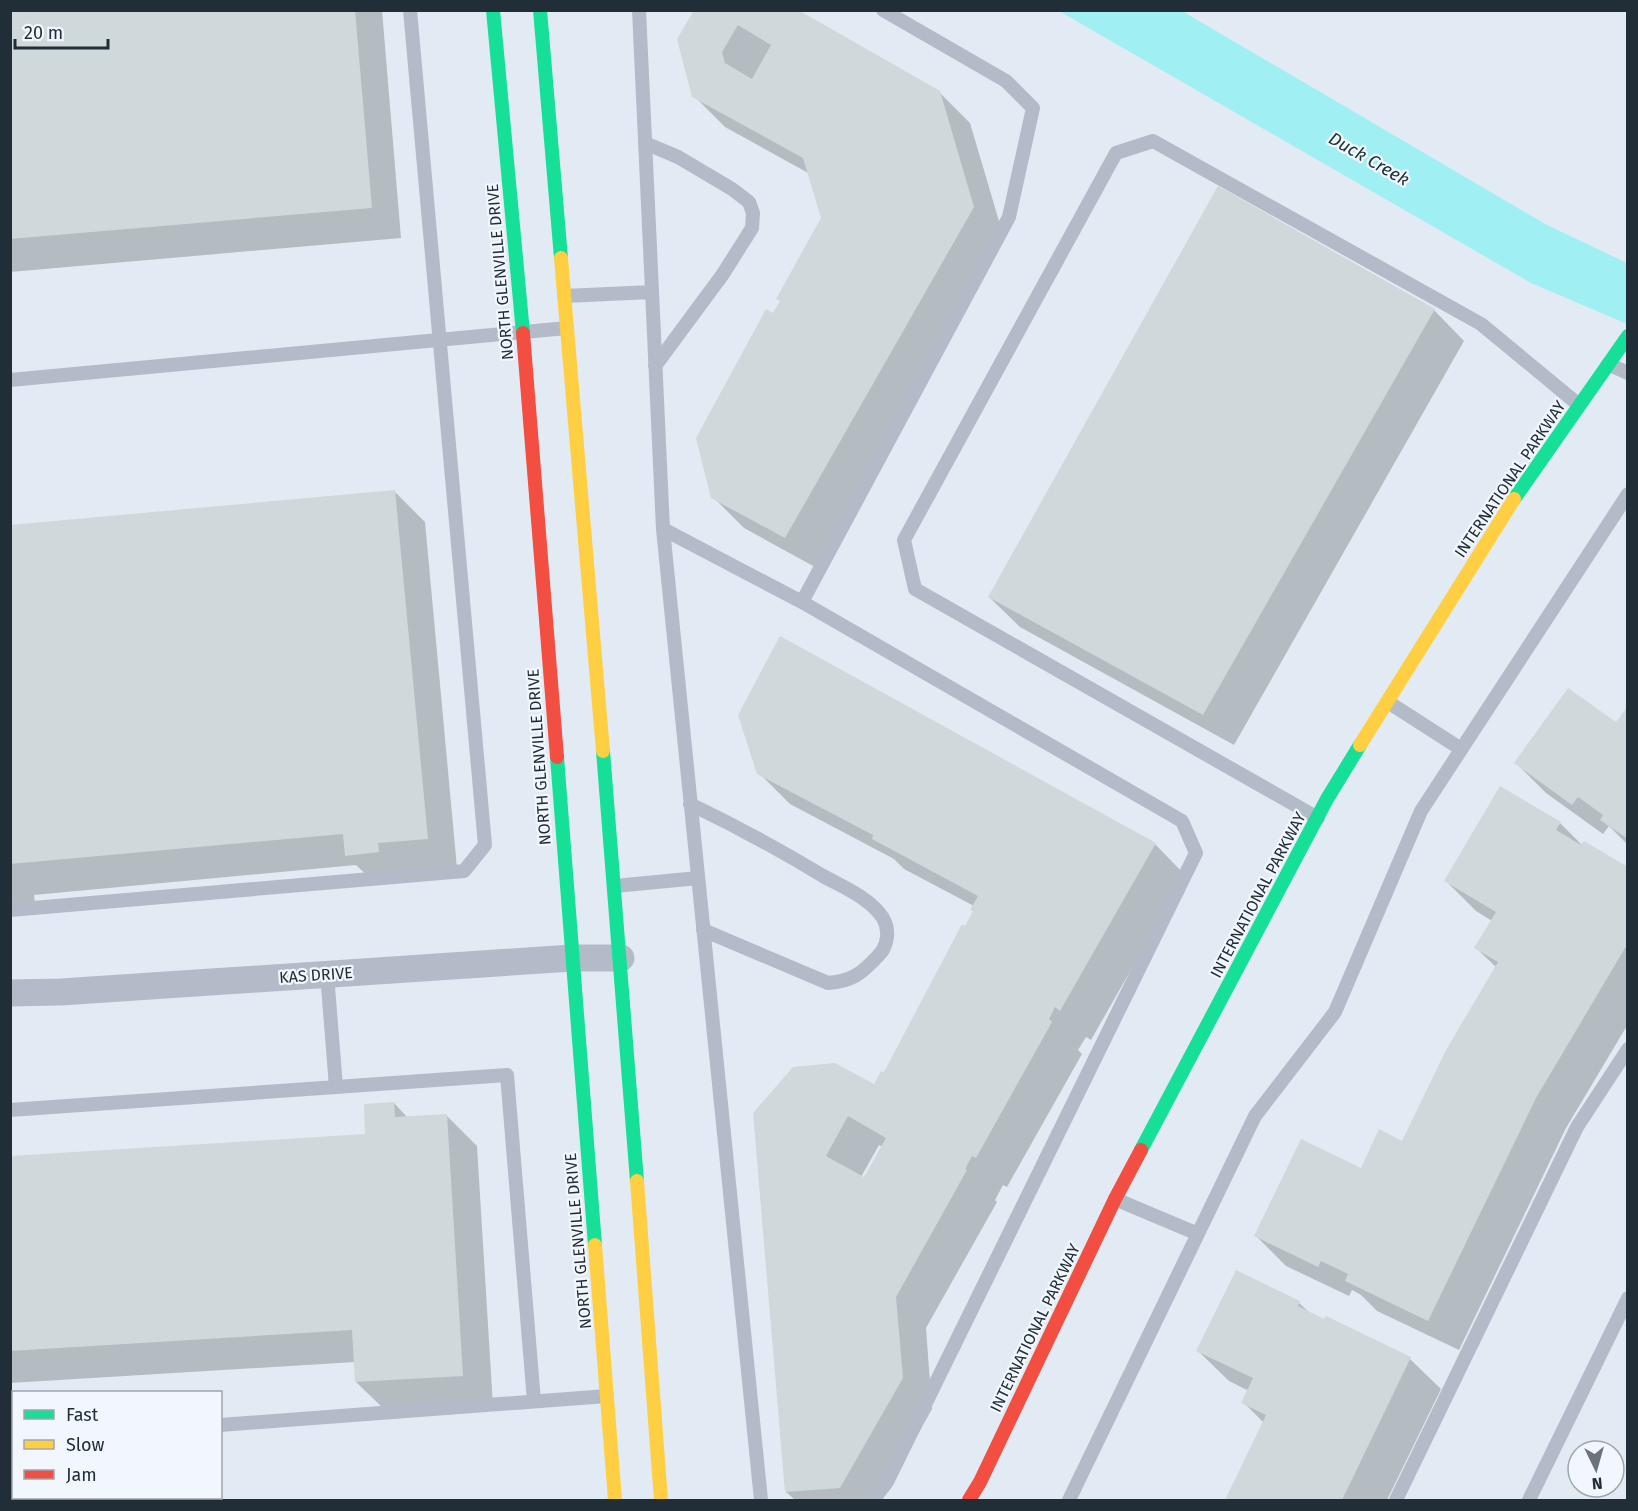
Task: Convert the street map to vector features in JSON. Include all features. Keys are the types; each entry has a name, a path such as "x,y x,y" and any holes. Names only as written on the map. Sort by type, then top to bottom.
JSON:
{"street":[{"name":"NORTH GLENVILLE DRIVE","path":"493,10 523,332 615,1500"},
{"path":"540,10 621,958 661,1500"},
{"name":"INTERNATIONAL PARKWAY","path":"969,1500 980,1482 1115,1199 1318,818 1505,512 1628,336"},
{"name":"KAS DRIVE","path":"10,993 61,992 572,958 621,958"}],"lane":[{"path":"10,909 464,871 485,845 410,10"},
{"path":"639,10 663,529 761,1500"},
{"path":"802,602 1009,217 1033,108 1006,81 883,10"},
{"path":"1318,818 915,589 904,540 1116,153 1153,141 1481,324 1579,405"},
{"path":"645,143 678,157 732,189 749,202 753,213 752,228 723,274 655,366"},
{"path":"564,296 652,292"},
{"path":"10,380 567,328"},
{"path":"1608,364 1628,373"},
{"path":"1070,1500 1255,1116 1335,1012 1421,811 1628,494"},
{"path":"663,529 802,602 1182,821 1196,853 887,1482 873,1500"},
{"path":"1388,702 1461,749"},
{"path":"690,804 743,829 864,899 883,918 888,933 884,950 866,968 846,981 828,983 703,930"},
{"path":"615,886 698,878"},
{"path":"327,974 336,1087"},
{"path":"1396,1500 1576,1127 1628,1049"},
{"path":"10,1110 507,1075 534,1401"},
{"path":"1115,1199 1198,1234"},
{"path":"1527,1500 1626,1305"},
{"path":"222,1425 607,1396"}],"shaded area":[{"path":"10,11 1627,11 1627,1500 11,1500"}],"water":[{"name":"Duck Creek","path":"1059,11 1182,11 1547,225 1627,263 1627,324 1531,283"}],"building":[{"path":"10,10 355,10 372,208 10,239"},
{"path":"694,10 798,10 940,91 974,207 785,538 711,498 696,438 766,309 773,313 780,301 776,299 821,218 803,158 692,97 677,39","holes":["738,25 771,45 752,79 725,63 722,52"]},
{"path":"1218,186 1435,309 1203,715 988,597"},
{"path":"395,490 428,839 378,843 379,852 345,856 343,834 10,864 10,525"},
{"path":"780,636 1156,843 1060,1011 1055,1007 1049,1019 1052,1022 976,1158 972,1156 965,1169 967,1170 896,1297 903,1378 840,1488 785,1492 753,1113 793,1067 835,1063 874,1084 881,1071 884,1072 962,924 965,926 978,896 872,839 873,835 757,774 738,715","holes":["848,1116 886,1138 864,1177 826,1156"]},
{"path":"1568,688 1616,722 1628,706 1628,839 1600,820 1603,815 1578,797 1572,805 1514,763"},
{"path":"1500,786 1561,822 1556,830 1581,845 1584,841 1628,867 1628,943 1536,1098 1428,1321 1345,1281 1348,1274 1321,1261 1318,1267 1254,1236 1301,1139 1361,1168 1379,1129 1402,1141 1446,1050 1498,962 1474,948 1496,912 1444,881"},
{"path":"394,1102 395,1117 447,1114 463,1376 355,1382 352,1330 10,1351 10,1156 365,1134 364,1104"},
{"path":"1236,1270 1300,1301 1298,1306 1324,1319 1326,1316 1411,1357 1342,1500 1225,1500 1266,1415 1241,1403 1253,1378 1196,1351"}],"traffic: fast":[{"path":"493,10 523,333"},
{"path":"540,10 561,258"},
{"path":"1514,499 1628,336"},
{"path":"1141,1150 1327,799 1360,745"},
{"path":"603,751 637,1181"},
{"path":"557,757 595,1245"}],"traffic: slow":[{"path":"561,258 603,751"},
{"path":"1360,745 1514,499"},
{"path":"637,1181 661,1500"},
{"path":"595,1245 615,1500"}],"traffic: jam":[{"path":"523,333 557,757"},
{"path":"969,1500 980,1482 1115,1199 1141,1150"}]}
